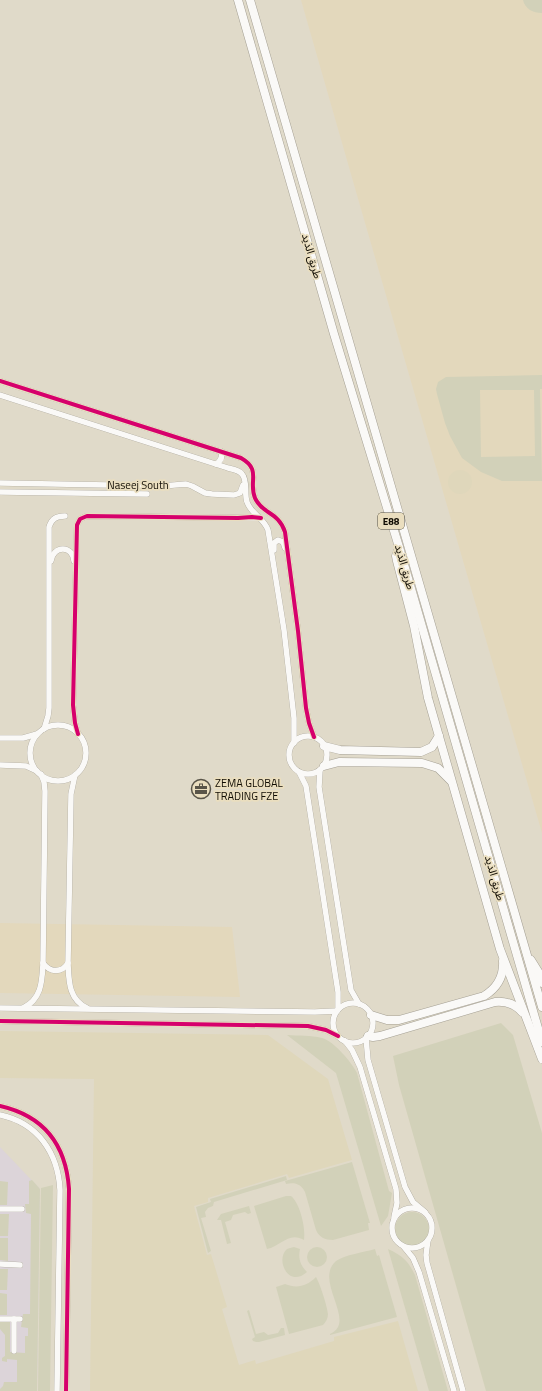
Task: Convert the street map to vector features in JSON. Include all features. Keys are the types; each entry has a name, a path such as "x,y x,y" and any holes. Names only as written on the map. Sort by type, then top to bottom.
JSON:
{"highway":[{"name":"طريق الذيد","path":"238,0 334,334 399,547 542,1042"},
{"name":"طريق الذيد","path":"250,0 542,1007"},
{"path":"371,1015 387,1020 399,1020 484,996 495,988 502,976 503,962 425,686 414,626 396,556 399,547"},
{"path":"324,746 340,750 421,752 432,747 439,736"},
{"path":"322,768 339,762 422,763 438,768 453,783"},
{"path":"500,949 542,1059"},
{"path":"527,955 535,967 542,983"},
{"path":"367,1037 380,1036 495,1002 506,1002 512,1004 521,1010 526,1016"}],"street":[{"path":"0,381 221,451 247,461 251,466 254,495 257,502 277,517 284,528 307,716 314,737"},
{"path":"0,395 216,464 240,472 243,475 245,480 247,502 253,511 265,522 268,530 284,630 294,718 294,743"},
{"path":"216,464 220,462 222,458 221,451"},
{"name":"Naseej South","path":"0,483 163,486 182,484 192,486 208,494 238,495 243,488 242,478 238,473 228,468"},
{"path":"0,492 147,494"},
{"path":"21,1008 32,1002 41,987 43,963 45,791 44,782 32,761 31,749 35,737 42,731 48,716 49,708 50,525 55,518 65,516"},
{"path":"78,734 73,711 78,521 83,517 261,518"},
{"path":"273,563 275,555 274,544 278,540 284,543 289,562"},
{"path":"49,573 52,555 58,550 63,549 70,552 73,556 76,575"},
{"path":"0,738 23,738 54,725 64,726 74,730 83,742 86,753 83,764 75,775 71,794 68,963 70,985 73,996 80,1004 89,1009"},
{"path":"338,1036 334,1030 333,1022 337,1010 338,992 306,786 299,772 293,767 289,752 294,743 303,737 314,737 322,742 327,758 322,768 319,786 351,990 359,1004"},
{"path":"0,765 26,766 55,780 66,779 75,775"},
{"path":"299,772 308,774 316,773 322,768"},
{"path":"43,963 48,968 54,970 61,970 68,963"},
{"path":"0,1008 315,1012 337,1010 348,1004 359,1004 366,1008 371,1015 371,1031 367,1037 358,1042 354,1043 345,1041"},
{"path":"0,1021 308,1026 326,1030 345,1041 352,1050 360,1067 396,1189 397,1203 392,1225 393,1235 397,1242 404,1247 413,1258 419,1272 454,1391"},
{"path":"367,1037 368,1060 405,1187 413,1202 425,1212 430,1219 432,1229 428,1240 426,1255 427,1263 463,1391"},
{"path":"0,1106 12,1108 26,1114 39,1123 49,1133 58,1146 64,1159 68,1174 66,1391"},
{"path":"0,1115 18,1121 38,1135 52,1155 57,1166 60,1190 57,1391"},
{"path":"394,1217 398,1212 414,1207 425,1212"},
{"path":"0,1209 22,1209"},
{"path":"404,1247 419,1247 428,1240"},
{"path":"0,1264 20,1265"},
{"path":"0,1319 17,1319 14,1351"}],"shaded area":[{"path":"301,0 542,0 542,833 361,209"},
{"path":"0,923 232,927 240,997 0,993"},
{"path":"0,1147 40,1189 37,1391 0,1391"}],"green space":[{"path":"523,0 542,0 542,13 530,10"},
{"path":"542,375 542,389 540,389 542,481 502,481 481,472 462,458 445,423 436,389 438,382 446,377","holes":["480,390 534,390 535,456 481,457"]},
{"path":"501,1023 513,1035 542,1133 542,1391 486,1391 399,1085 393,1056"},
{"path":"287,1035 313,1036 327,1040 342,1053 357,1073 389,1191 392,1193 388,1216 381,1226 336,1073"},
{"path":"352,1162 370,1223 368,1223 369,1230 333,1240 325,1239 319,1235 316,1230 305,1192 302,1187 292,1183 286,1184 285,1181"},
{"path":"286,1176 287,1180 214,1202 213,1206 208,1208 205,1212 206,1217 201,1218 211,1251 208,1253 196,1207 211,1202 210,1199"},
{"path":"32,1180 40,1189 37,1391 0,1391 4,1382 17,1382 17,1360 7,1359 7,1362 2,1361 2,1358 5,1356 5,1335 0,1329 0,1322 10,1322 10,1352 25,1353 25,1336 28,1336 28,1328 21,1327 23,1314 30,1314 31,1214 26,1213 25,1204 29,1204 29,1181"},
{"path":"0,1181 8,1182 7,1205 0,1205"},
{"path":"53,1185 50,1391 38,1391 41,1188"},
{"path":"286,1196 291,1196 294,1199 300,1210 303,1223 304,1240 294,1237 289,1238 267,1249 254,1206"},
{"path":"249,1206 251,1213 248,1214 245,1212 233,1215 231,1220 225,1222 231,1243 227,1244 221,1220 217,1220 221,1214"},
{"path":"409,1212 415,1212 419,1213 426,1219 429,1229 428,1236 422,1243 415,1246 409,1246 405,1245 398,1239 395,1232 395,1226 396,1222 402,1215"},
{"path":"0,1214 9,1214 8,1236 0,1236"},
{"path":"0,1238 8,1238 8,1261 0,1260"},
{"path":"294,1247 300,1249 300,1261 307,1272 300,1276 294,1277 285,1271 282,1259 287,1249"},
{"path":"317,1247 324,1250 327,1257 324,1264 317,1267 310,1264 307,1257 310,1250"},
{"path":"375,1249 377,1256 379,1255 397,1317 330,1335 337,1328 340,1320 331,1290 329,1279 330,1269 336,1261 349,1255"},
{"path":"388,1249 404,1259 415,1275 448,1391 429,1391"},
{"path":"0,1269 8,1269 7,1290 0,1290"},
{"path":"316,1277 326,1305 328,1314 327,1320 323,1325 289,1334 276,1287 285,1284 289,1286 302,1286 309,1283"},
{"path":"0,1293 7,1294 7,1315 0,1315"},
{"path":"249,1310 256,1334 264,1332 268,1335 278,1333 281,1328 284,1328 285,1335 259,1342 253,1341 252,1339 255,1337 247,1311"}],"sand":[{"path":"460,470 469,473 472,482 469,491 460,494 451,491 448,482 451,473"},
{"path":"0,1031 268,1035 328,1079 352,1160 289,1178 287,1174 208,1198 208,1202 194,1206 207,1255 211,1254 227,1307 222,1309 239,1365 255,1360 256,1364 334,1341 334,1337 398,1321 418,1391 90,1391 94,1079 0,1078"}],"cycle path":[{"path":"0,381 241,458 247,462 253,471 253,492 255,498 262,507 279,520 285,532 306,708 314,737"},
{"path":"78,734 73,705 77,525 80,519 87,516 261,518"},
{"path":"0,1021 308,1026 326,1030 338,1036"},
{"path":"0,1106 29,1117 40,1125 50,1135 57,1146 67,1173 69,1189 66,1391"}],"place":[{"name":"ZEMA GLOBAL TRADING FZE","path":"201,789"}]}
